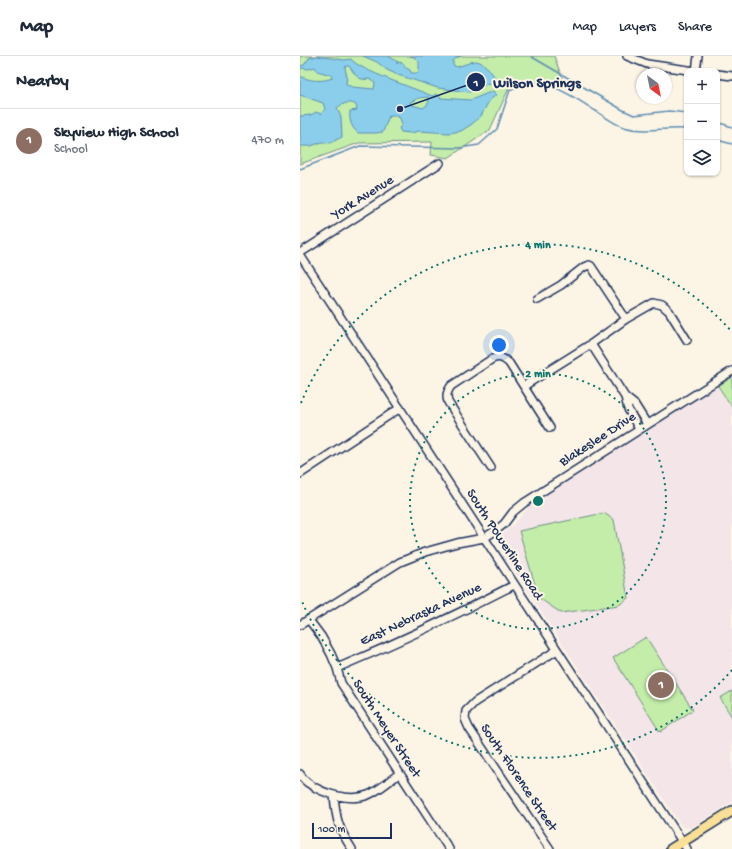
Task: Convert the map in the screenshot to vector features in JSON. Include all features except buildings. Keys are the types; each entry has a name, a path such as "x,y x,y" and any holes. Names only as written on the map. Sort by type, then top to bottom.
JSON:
{"main road":[{"path":"672,849 684,845 732,811"}],"street":[{"path":"627,56 647,64 684,69"},
{"path":"696,68 698,56"},
{"path":"720,74 732,76"},
{"name":"York Avenue","path":"300,254 440,163"},
{"name":"South Powerline Road","path":"300,254 684,845"},
{"path":"537,299 561,285 584,267 589,265 592,266 626,319"},
{"path":"524,386 591,344 626,319 654,303 662,304 687,340"},
{"path":"591,344 625,397 628,409 640,429"},
{"path":"490,468 446,396 447,391 451,386 492,359 498,357 503,358 509,363 550,428"},
{"name":"Blakeslee Drive","path":"484,538 504,524 513,512 524,503 732,371"},
{"path":"625,397 635,405 647,424"},
{"path":"300,474 400,408"},
{"path":"300,625 400,562 425,552 457,543 484,538"},
{"name":"East Nebraska Avenue","path":"337,668 389,646 514,585"},
{"name":"South Meyer Street","path":"309,620 321,636 337,668 341,683 449,849"},
{"name":"South Florence Street","path":"550,849 465,720 466,711 475,702 557,650"},
{"path":"300,774 306,782 316,789 334,795 354,798 368,795 399,774"},
{"path":"334,795 335,814 339,827 352,849"}],"shaded area":[{"path":"718,386 732,407 732,802 691,828 682,827 513,568 497,539 511,527 530,506"}],"green space":[{"path":"300,56 554,56 564,83 559,89 534,82 522,83 509,88 490,130 448,158 431,155 432,142 359,143 300,164"},
{"path":"732,377 732,407 718,386"},
{"path":"604,513 614,520 628,598 619,605 561,613 539,598 519,531"},
{"path":"646,637 693,710 660,732 613,658"},
{"path":"732,691 732,717 720,698"}],"water":[{"path":"317,56 344,60 351,59 376,74 432,96 437,94 441,98 471,100 493,91 496,95 489,101 481,116 472,124 461,131 449,133 419,131 411,133 401,132 399,128 402,125 400,118 396,116 389,116 383,132 358,133 352,126 350,117 350,111 357,110 356,105 346,103 337,108 341,117 342,137 330,143 322,142 311,146 300,146 300,116 311,115 316,112 321,114 325,109 323,103 300,95 300,76 307,79 316,80 332,78 331,75 317,71 315,67 308,69 302,68 300,70 300,66 304,65 309,58","holes":["346,66 349,66 359,78 370,79 375,83 374,89 352,87 346,84","428,97 429,101 423,108 412,105 410,102 419,98"]},
{"path":"363,56 388,56 397,61 397,64 398,62 403,63 411,73 417,73 419,71 419,62 414,57 410,56 461,56 453,61 453,65 457,67 477,61 488,68 496,80 495,83 489,83 469,92 438,88 398,75 387,70 377,62"}],"waterway":[{"path":"532,57 634,115 669,111 684,113"},
{"path":"300,169 360,146 459,148 479,145 497,129 510,90 522,85 539,83 562,91 621,126 637,130 684,129"},
{"path":"720,123 732,127"},
{"path":"720,141 732,144"}],"place":[{"name":"Wilson Springs","path":"400,109"},
{"name":"Skyview High School","path":"661,685"}]}
